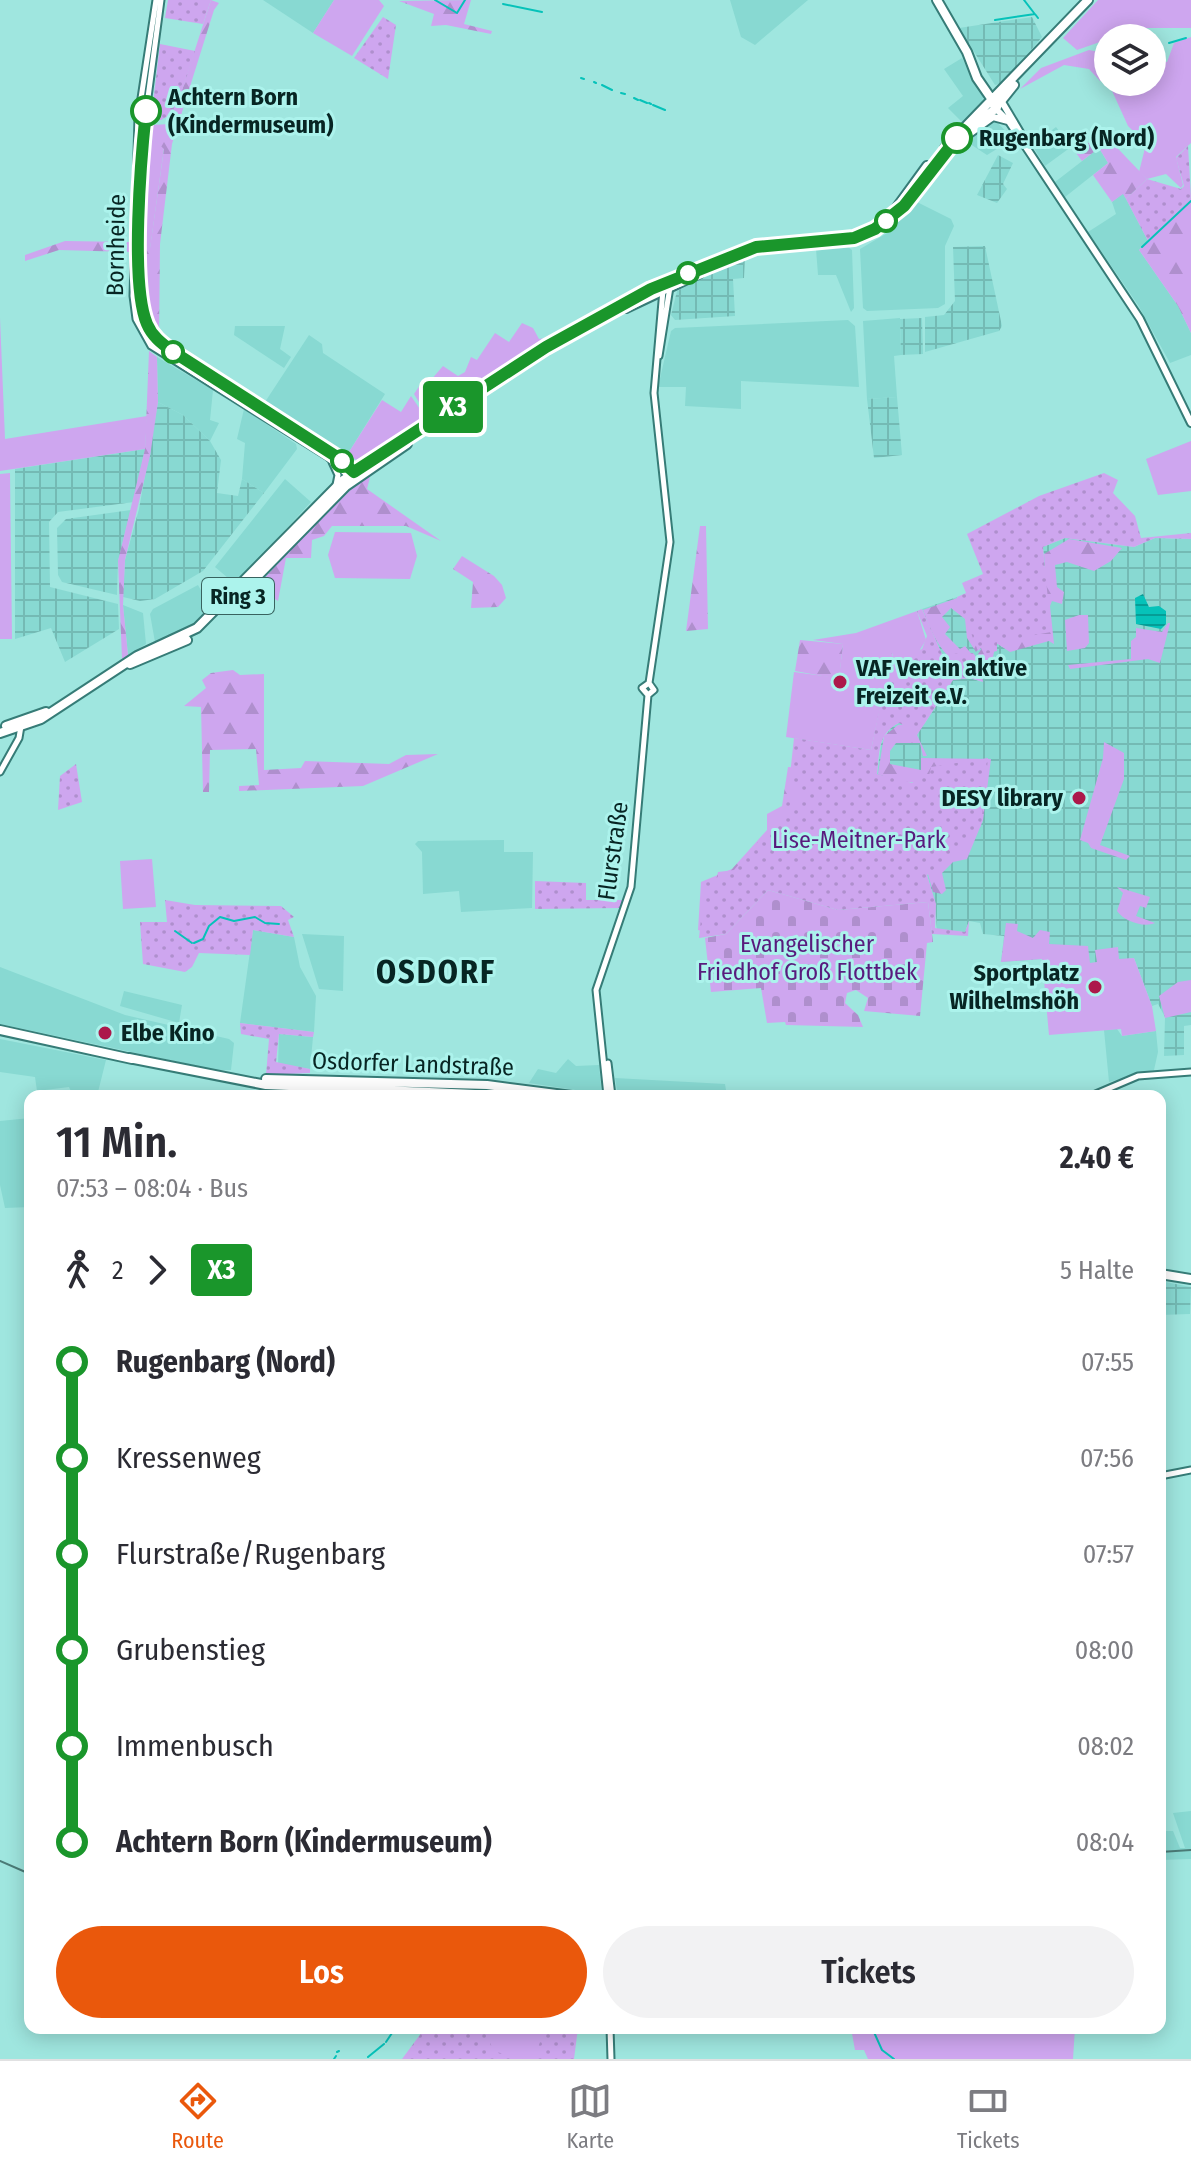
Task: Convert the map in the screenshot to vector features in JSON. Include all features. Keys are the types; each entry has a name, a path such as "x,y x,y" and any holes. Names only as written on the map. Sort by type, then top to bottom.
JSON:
{"main road":[{"path":"937,0 973,65 1029,152"},
{"name":"Ring 3","path":"1,731 19,726 54,708 125,665 160,654 199,632 354,475 546,347 667,285 766,245 861,236 893,214 917,177 997,102 1088,0"},
{"path":"997,102 1140,319 1191,423"},
{"path":"957,138 968,135 993,117 1008,121"},
{"name":"Ring 3","path":"354,475 549,351 667,285"},
{"name":"Osdorfer Landstraße","path":"0,1032 251,1081 373,1090 487,1085 526,1090"},
{"path":"1166,1273 1191,1279"}],"street":[{"name":"Bornheide","path":"159,0 142,91 135,186 133,305 139,328 151,346 354,475"},
{"name":"Bornheide","path":"159,0 146,109 140,209 143,305 147,324 163,344 337,457 354,475"},
{"path":"142,91 146,109"},
{"path":"135,186 140,209"},
{"name":"Flurstraße","path":"609,1090 596,990 631,887 648,695 654,690 649,683 670,538 655,413 662,301 667,285"},
{"name":"Flurstraße","path":"656,365 665,332 667,285"},
{"path":"652,295 662,301"},
{"path":"133,305 139,302 143,305"},
{"path":"332,461 341,486"},
{"path":"13,750 19,726"},
{"path":"0,772 13,750 19,726"},
{"path":"1,731 12,735 14,741"},
{"path":"1105,1090 1138,1076 1191,1072"},
{"path":"1166,1475 1191,1470"},
{"path":"610,2034 611,2059"}],"shaded area":[{"path":"263,0 334,0 313,33"},
{"path":"730,0 808,0 755,45 741,37"},
{"path":"1032,17 1042,37 1003,83 995,85 959,28"},
{"path":"962,58 983,97 982,104 962,122 948,108 963,96 944,69"},
{"path":"995,120 1013,139 987,155 964,140"},
{"path":"1056,127 1071,147 1045,166 1032,145"},
{"path":"1099,148 1108,163 1065,197 1055,182"},
{"path":"998,155 1013,163 1003,184 1007,189 997,203 977,195"},
{"path":"1123,193 1148,241 1139,250 1178,306 1191,333 1191,355 1170,363 1138,305 1088,232 1116,214 1112,202"},
{"path":"917,202 951,219 954,226 945,246 945,304 938,308 867,311 863,308 860,249 889,232 912,203"},
{"path":"985,246 1002,326 999,331 925,352 925,317 944,315 955,301 953,247"},
{"path":"848,247 852,250 854,308 851,312 836,275 818,275 816,249"},
{"path":"745,257 744,278 733,279 735,316 675,320 671,315 677,291"},
{"path":"900,318 901,355 894,356 897,397 867,399 863,321"},
{"path":"922,318 923,354 901,355 900,319"},
{"path":"848,320 855,326 859,387 741,381 741,409 685,406 686,387 658,387 671,331 675,328"},
{"path":"235,326 285,326 280,349 291,357 284,368 234,335"},
{"path":"309,335 322,344 323,353 385,394 347,455 265,402"},
{"path":"157,357 213,390 210,420 219,423 210,441 183,415 158,402"},
{"path":"897,397 902,455 874,458 867,399"},
{"path":"158,402 183,415 210,441 221,460 217,493 238,496 242,479 264,493 203,571 155,599 140,601 123,597 125,560 139,509"},
{"path":"244,409 296,444 297,449 264,493 242,479 245,443 237,439"},
{"path":"145,449 134,502 58,512 49,522 50,587 118,604 119,629 65,662 51,628 15,639 15,469"},
{"path":"285,479 311,502 235,584 215,567"},
{"path":"131,510 118,561 117,595 62,582 58,575 57,528 66,519"},
{"path":"1065,538 1134,547 1155,538 1191,539 1191,1025 1184,1026 1184,1055 1164,1056 1165,1017 1158,1004 1152,1006 1134,958 1043,969 1042,959 1001,962 1004,936 983,934 980,923 969,921 965,932 937,930 935,903 927,875 940,863 984,796 877,775 881,744 891,727 899,723 925,723 952,680 970,678 982,682 942,654 922,609 957,597 970,629 987,651 997,650 997,643 1051,632 1043,547"},
{"path":"198,585 212,610 183,632 155,642 150,614 153,609"},
{"path":"1143,594 1149,607 1159,606 1166,611 1166,624 1161,629 1136,624 1135,598"},
{"path":"123,605 143,613 146,644 128,655"},
{"path":"504,840 504,852 533,852 532,908 461,912 459,891 423,894 422,852 415,844 418,841"},
{"path":"253,930 294,937 300,967 316,996 314,1032 240,1023"},
{"path":"302,934 344,936 343,991 319,989"},
{"path":"0,967 125,1015 229,1039 234,1043 231,1070 216,1070 0,1024"},
{"path":"124,991 182,1005 179,1023 120,1006"},
{"path":"1117,1029 1122,1036 1156,1031 1158,1052 1154,1070 1109,1082 1104,1030"},
{"path":"279,1034 313,1037 310,1069 278,1065"},
{"path":"0,1039 106,1060 98,1090 70,1090 69,1087 37,1090 35,1077 0,1072"},
{"path":"568,1059 576,1066 599,1065 602,1090 575,1090 529,1083 538,1069 556,1073"},
{"path":"615,1078 725,1084 726,1090 617,1090"},
{"path":"24,1119 24,1207 5,1208 0,1185 0,1121"},
{"path":"1166,1282 1191,1287 1190,1314 1166,1315"},
{"path":"1191,1811 1191,1859 1166,1860 1166,1831 1173,1831 1180,1848 1185,1848 1173,1813"}],"green space":[{"path":"168,0 211,0 203,24 165,18"},
{"path":"211,0 219,3 214,10 172,144 160,244 159,336 149,316 144,282 146,249 150,248 164,149 150,136 151,125 171,124"},
{"path":"334,0 379,0 384,6 352,56 313,33"},
{"path":"471,0 464,24 492,31 491,34 446,25 431,26 434,14 399,1"},
{"path":"1098,0 1191,0 1191,28 1166,28 1166,24 1094,24 1094,44 1077,50 1063,38"},
{"path":"383,17 396,25 388,79 354,58"},
{"path":"1191,37 1191,143 1176,157 1183,185 1181,188 1166,174 1147,179 1139,172 1146,144 1128,126 1114,96 1166,96 1166,62 1174,43"},
{"path":"160,44 195,51 175,112 161,120 151,120"},
{"path":"1089,50 1094,51 1094,74 1089,69 1064,65 1020,89 1041,68"},
{"path":"1102,132 1147,179 1126,199 1123,194 1112,202 1093,175 1108,163 1099,148 1082,161 1076,153"},
{"path":"150,136 164,148 150,249 146,249 146,158"},
{"path":"1188,146 1191,197 1148,241 1126,199 1147,179 1181,189 1184,186 1176,158"},
{"path":"1191,197 1191,333 1178,306 1139,250"},
{"path":"65,241 130,242 130,252 59,250 25,261 25,255"},
{"path":"0,318 5,439 147,416 145,449 0,471"},
{"path":"522,323 533,328 539,339 556,336 428,417 414,394 420,385 424,388 443,366 458,376 465,372 471,357 477,360 495,333 509,342"},
{"path":"149,351 157,357 158,402 150,456 125,560 123,605 128,655 122,659 118,561 145,449"},
{"path":"411,396 426,418 386,445 398,441 363,462 381,447 359,461 347,455 382,400 401,412"},
{"path":"1191,441 1191,491 1158,495 1146,459"},
{"path":"10,473 12,639 0,639 0,474"},
{"path":"1104,473 1118,480 1113,493 1135,516 1141,538 1191,533 1191,539 1155,538 1134,547 1065,538 1043,547 1051,632 997,642 997,651 984,654 981,648 978,651 957,597 966,593 962,583 983,574 967,534 1039,496"},
{"path":"367,474 370,477 367,489 441,541 406,526 332,526 324,536 312,540 311,558 286,558 278,601 261,589 253,606 248,606 248,596 302,537"},
{"path":"700,526 706,526 708,629 686,631"},
{"path":"335,532 411,533 417,556 410,579 335,578 328,555"},
{"path":"1069,539 1122,548 1111,561 1094,571 1067,562 1055,565 1057,587 1064,592 1062,604 1052,601 1050,606 1054,644 1049,641 1010,652 996,643 991,666 988,666 978,654 1034,571 1045,567 1044,554"},
{"path":"462,556 494,576 502,585 506,598 498,607 471,608 473,582 453,569"},
{"path":"960,597 989,637 976,652 967,638 965,619 951,608 942,617 950,627 945,634 960,649 965,646 987,673 980,679 958,665 944,651 923,610"},
{"name":"Lise-Meitner-Park","path":"922,609 942,654 973,653 980,662 983,682 970,678 953,680 925,723 915,731 899,723 892,727 883,738 877,774 912,783 919,777 929,776 931,767 988,758 981,826 958,856 954,854 943,866 940,864 927,875 936,904 935,928 965,932 969,921 968,936 932,934 928,902 838,910 768,890 726,934 699,938 705,880 716,880 718,872 734,870 766,833 774,833 787,798 799,798 800,785 789,784 794,738 871,750 891,653 895,660 922,649 927,636 917,611"},
{"name":"VAF Verein aktive Freizeit e.V.","path":"917,611 926,640 918,653 894,660 892,653 871,750 786,737 794,672 839,678 843,644 813,640 856,633"},
{"path":"1088,615 1089,643 1085,648 1067,651 1065,620"},
{"path":"1168,623 1160,663 1148,659 1070,669 1068,665 1131,659 1131,641 1136,637 1136,628 1162,632"},
{"path":"800,640 843,644 839,679 795,671"},
{"path":"233,670 240,675 264,674 264,770 301,768 305,761 389,764 406,755 438,754 363,786 239,791 239,786 259,785 256,749 210,750 209,792 203,792 201,707 184,706 206,688 202,680 211,673"},
{"path":"925,723 917,735 927,756 923,756 920,743 896,743 890,751 890,764 921,770 921,758 991,759 983,820 967,859 953,862 942,873 946,890 942,894 933,892 926,867 930,781 902,783 878,774 884,736 898,725"},
{"path":"1104,742 1124,753 1124,779 1100,845 1130,856 1126,860 1091,848 1080,840 1103,758"},
{"path":"76,764 82,802 58,810 60,776"},
{"path":"788,767 803,768 819,788 701,931 698,930 701,882 732,869 767,830 767,814 782,806"},
{"path":"152,859 156,907 123,909 120,861"},
{"path":"535,881 586,883 586,900 624,900 621,908 535,909"},
{"path":"1117,887 1150,897 1146,908 1140,906 1136,916 1155,923 1140,924 1120,915 1117,911 1123,893"},
{"name":"Evangelischer Friedhof Groß Flottbek","path":"768,890 838,910 928,902 933,942 927,943 920,1016 864,1011 868,998 856,990 847,993 845,1003 858,1015 863,1027 767,1023 761,988 711,992 705,938 726,934"},
{"path":"165,900 195,905 281,906 294,917 288,920 294,937 253,930 250,955 199,953 192,967 185,972 143,964 140,922 167,922"},
{"name":"Sportplatz Wilhelmshöh","path":"1006,923 1018,924 1017,931 1033,938 1040,930 1050,932 1049,944 1088,946 1090,963 1097,962 1095,950 1118,947 1119,959 1134,958 1152,1006 1156,1031 1122,1036 1121,1029 1049,1035 1043,969 1063,966 1043,967 1042,959 1001,962"},
{"path":"1191,980 1191,1012 1165,1018 1159,996 1178,982"},
{"path":"240,1023 314,1032 313,1037 279,1034 276,1062 310,1069 310,1073 266,1075 269,1039 241,1034"},
{"path":"421,2034 492,2034 493,2051 523,2059 402,2059"},
{"path":"473,2034 564,2034 559,2059 474,2059"},
{"path":"543,2034 577,2034 574,2059 534,2059"},
{"path":"852,2034 1075,2034 1073,2059 868,2059 864,2050 855,2050"}],"waterway":[{"path":"435,0 457,13 465,0"},
{"path":"1024,0 1034,13"},
{"path":"503,4 542,12"},
{"path":"995,20 1035,14 1038,18"},
{"path":"1169,43 1186,38"},
{"path":"602,85 612,90"},
{"path":"621,93 625,94"},
{"path":"634,98 638,100"},
{"path":"640,100 647,103"},
{"path":"653,105 665,110"},
{"path":"1142,247 1191,201"},
{"path":"194,943 203,939 209,926 220,917 234,921 255,917 265,923 279,924"},
{"path":"175,931 192,943"},
{"path":"386,2042 391,2034"},
{"path":"875,2034 882,2050 894,2059"},
{"path":"368,2057 384,2044"}],"tram line":[{"path":"1166,1852 1191,1850"},
{"path":"0,1861 24,1871"}],"bus line":[{"name":"X3","path":"146,111 140,183 140,278 145,317 150,330 172,351 337,457 354,472 546,347 651,289 747,249 776,243 854,238 875,229 904,206 957,138"}],"place":[{"name":"Achtern Born (Kindermuseum)","path":"146,111"},
{"name":"Rugenbarg (Nord)","path":"957,138"},
{"name":"VAF Verein aktive Freizeit e.V.","path":"840,682"},
{"name":"DESY library","path":"1079,798"},
{"name":"Sportplatz Wilhelmshöh","path":"1095,987"},
{"name":"Elbe Kino","path":"105,1033"}],"district":[{"name":"OSDORF","path":"436,972"}]}
